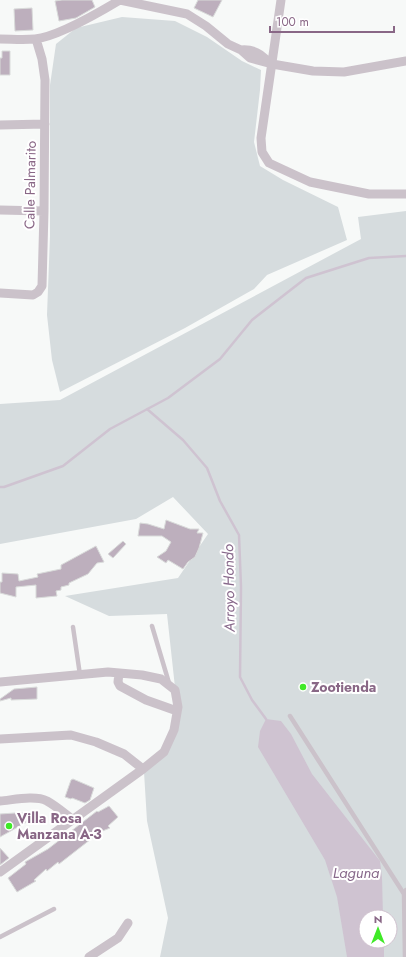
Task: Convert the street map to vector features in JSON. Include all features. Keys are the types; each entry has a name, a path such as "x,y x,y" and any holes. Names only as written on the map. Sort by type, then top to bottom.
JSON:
{"street":[{"path":"0,39 36,39 51,35 100,12 120,0 187,14 200,22 228,44 241,50 250,58 259,61 313,71 344,72 406,61"},
{"path":"281,0 270,63 261,138 262,152 269,163 310,182 369,194 406,194"},
{"name":"Calle Palmarito","path":"0,293 33,295 38,292 42,286 45,80 42,59 36,39"},
{"path":"0,125 45,124"},
{"path":"0,210 44,211"},
{"path":"0,682 108,672 142,674 161,679 172,688 178,707 174,730 164,752 143,769 0,872"},
{"path":"119,673 118,682 120,686 146,700 177,711"},
{"path":"0,739 71,735 96,742 124,754 143,769"},
{"path":"0,801 34,798 41,799 72,819"},
{"path":"89,957 118,938 128,923"}],"lane":[{"path":"152,626 172,688"},
{"path":"73,627 80,675"},
{"path":"290,716 405,892 405,957"},
{"path":"0,937 54,909"}],"shaded area":[{"path":"122,17 175,21 207,37 242,61 261,70 254,142 260,166 283,180 338,207 347,240 267,275 254,289 185,328 60,392 52,360 47,315 50,236 50,85 56,44 76,28"},
{"path":"406,211 406,957 160,957 168,918 147,821 144,772 179,724 167,614 109,616 65,596 178,578 208,534 173,497 136,519 0,544 0,404 60,400 361,239 358,217"}],"water":[{"name":"Laguna","path":"266,719 281,721 291,734 312,774 380,861 383,909 358,909 358,949 384,949 384,957 347,957 337,897 325,860 258,747 260,731"}],"building":[{"path":"92,0 95,7 76,18 59,21 55,1"},
{"path":"198,0 222,0 213,17 194,8"},
{"path":"32,8 33,30 15,31 14,9"},
{"path":"2,51 10,51 10,75 0,75 0,58 2,58"},
{"path":"166,520 190,529 199,529 197,533 203,533 195,557 188,562 183,569 168,560 166,563 157,557 166,551 171,542 162,536 138,536 140,523 164,529"},
{"path":"123,541 126,544 113,558 108,554"},
{"path":"96,546 104,562 97,563 88,574 69,583 69,585 61,587 61,590 56,591 57,596 36,598 36,585 16,587 16,597 0,593 2,573 18,574 19,581 38,577 37,574 61,569 61,565"},
{"path":"37,687 37,699 11,700 11,698 0,701 0,699 14,689"},
{"path":"73,779 94,788 90,800 85,803 65,797 71,780"},
{"path":"109,806 118,817 108,826 110,828 100,832 59,864 58,862 47,871 46,869 34,880 36,881 17,892 8,878 26,864 25,862 48,849 97,811 98,812"},
{"name":"Villa Rosa Manzana A-3","path":"30,812 34,818 0,837 0,814"},
{"path":"0,848 9,858 0,865"}],"waterway":[{"name":"Arroyo Hondo","path":"0,487 4,487 63,466 110,429 168,398 220,359 252,320 306,278 369,258 406,256"},
{"name":"Arroyo Hondo","path":"147,409 183,440 207,468 220,501 239,535 241,587 240,677 252,700 266,719"}],"place":[{"name":"Zootienda","path":"303,687"},
{"name":"Villa Rosa Manzana A-3","path":"9,826"}]}
